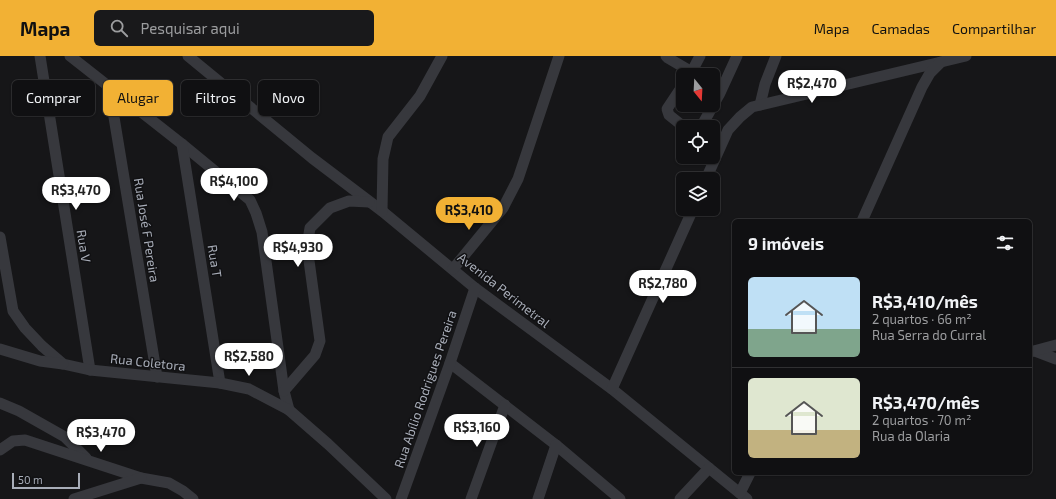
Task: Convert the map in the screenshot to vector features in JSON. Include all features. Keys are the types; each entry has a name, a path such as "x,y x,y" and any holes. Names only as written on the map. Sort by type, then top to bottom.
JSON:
{"street":[{"name":"Rua V","path":"40,56 90,370"},
{"path":"70,56 103,82"},
{"name":"Avenida Perimetral","path":"188,56 312,158 382,211 475,288 612,389 744,496"},
{"path":"382,211 383,159 388,138 420,96 442,56"},
{"path":"453,269 502,208 518,179 559,56"},
{"path":"666,56 684,68"},
{"path":"695,68 700,56"},
{"path":"720,85 737,56"},
{"path":"760,105 765,84 776,56"},
{"path":"720,144 728,130 752,107 966,56"},
{"path":"863,219 922,87 930,73 941,62"},
{"path":"676,96 667,109 669,114 676,120"},
{"name":"Rua José F Pereira","path":"114,116 157,377"},
{"path":"146,116 250,200 262,232 284,391 289,410"},
{"name":"Rua T","path":"182,144 220,383"},
{"path":"284,391 314,355 320,340 307,246 310,228 330,208 349,201 369,202"},
{"path":"612,389 690,216"},
{"name":"Rua Coletora","path":"0,237 13,310 25,328 42,346 63,364 90,370 220,383 249,389 289,410 328,444 386,499"},
{"name":"Rua Abílio Rodrigues Pereira","path":"401,499 450,363 475,288"},
{"path":"1032,352 1056,346"},
{"path":"0,349 40,361 63,364"},
{"path":"1032,352 1056,360"},
{"path":"450,363 556,445 620,499"},
{"path":"0,403 19,411 65,437 88,460"},
{"path":"471,499 505,405"},
{"path":"2,448 13,441 25,440 141,478 169,483 193,499"},
{"path":"538,499 556,445"},
{"path":"680,499 709,468"},
{"path":"744,496 749,475"},
{"path":"74,499 141,478"},
{"path":"604,499 608,488"}]}
